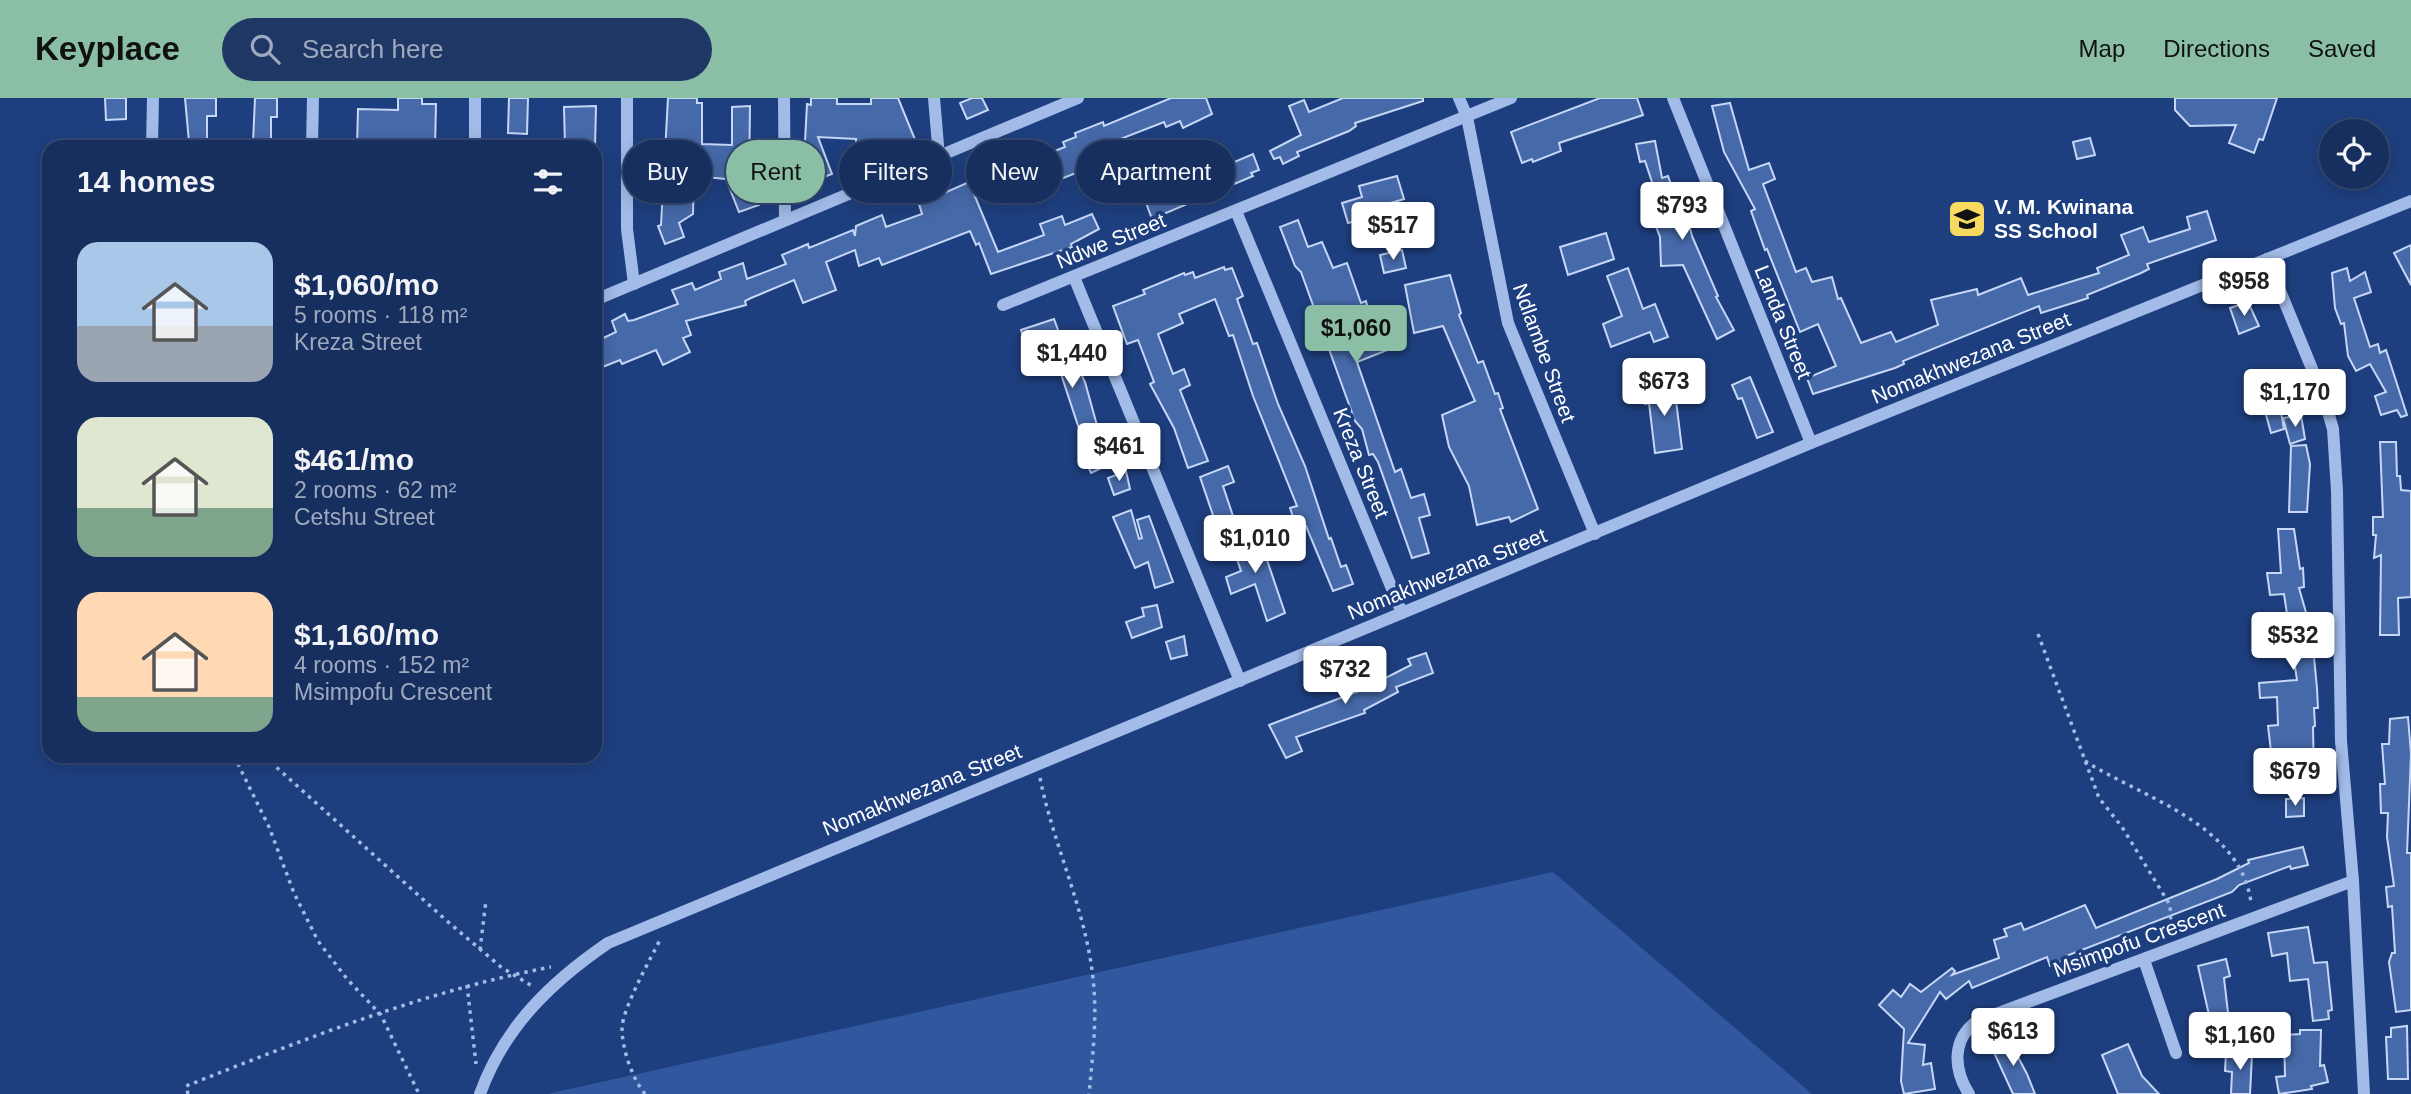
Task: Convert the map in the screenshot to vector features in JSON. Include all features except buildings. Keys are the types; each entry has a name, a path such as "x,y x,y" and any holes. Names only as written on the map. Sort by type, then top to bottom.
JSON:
{"street":[{"path":"152,140 153,98"},
{"path":"313,98 313,140"},
{"path":"475,98 475,140"},
{"path":"627,98 627,229 634,284"},
{"path":"784,98 785,219"},
{"path":"934,98 938,140"},
{"path":"952,151 1078,98"},
{"name":"Ndlambe Street","path":"1459,98 1467,117 1508,323 1595,534"},
{"path":"1467,117 1511,98"},
{"name":"Landa Street","path":"1673,98 1811,443"},
{"name":"Ndwe Street","path":"1003,305 1467,117"},
{"path":"602,297 839,197"},
{"name":"Nomakhwezana Street","path":"480,1094 508,1037 542,994 579,962 608,943 1811,443 2411,201"},
{"name":"Kreza Street","path":"1236,211 1402,613"},
{"path":"2267,259 2324,398 2333,429 2337,491 2341,741 2353,881 2364,1094"},
{"path":"1074,277 1240,681"},
{"name":"Msimpofu Crescent","path":"1969,1094 1962,1083 1957,1060 1959,1044 1968,1028 1978,1021 2353,881"},
{"path":"2144,960 2176,1053"}],"path":[{"path":"2039,634 2099,798 2122,827 2170,905 2171,925 2162,954"},
{"path":"2085,761 2195,822 2221,844 2237,861 2249,891 2253,918"},
{"path":"237,763 269,827 293,893 318,940 347,979 381,1015 419,1094"},
{"path":"271,763 332,821 480,950 542,994"},
{"path":"1037,764 1073,884 1092,970 1096,1019 1089,1094"},
{"path":"480,950 486,900"},
{"path":"645,1094 634,1081 622,1027 642,976 674,914"},
{"path":"188,1094 186,1086 273,1052 381,1015 406,1002 513,973 579,962"},
{"path":"467,985 476,1075"}],"shaded area":[{"path":"1553,872 1812,1094 547,1094"}],"place":[{"name":"V. M. Kwinana SS School","path":"1967,219"}]}
